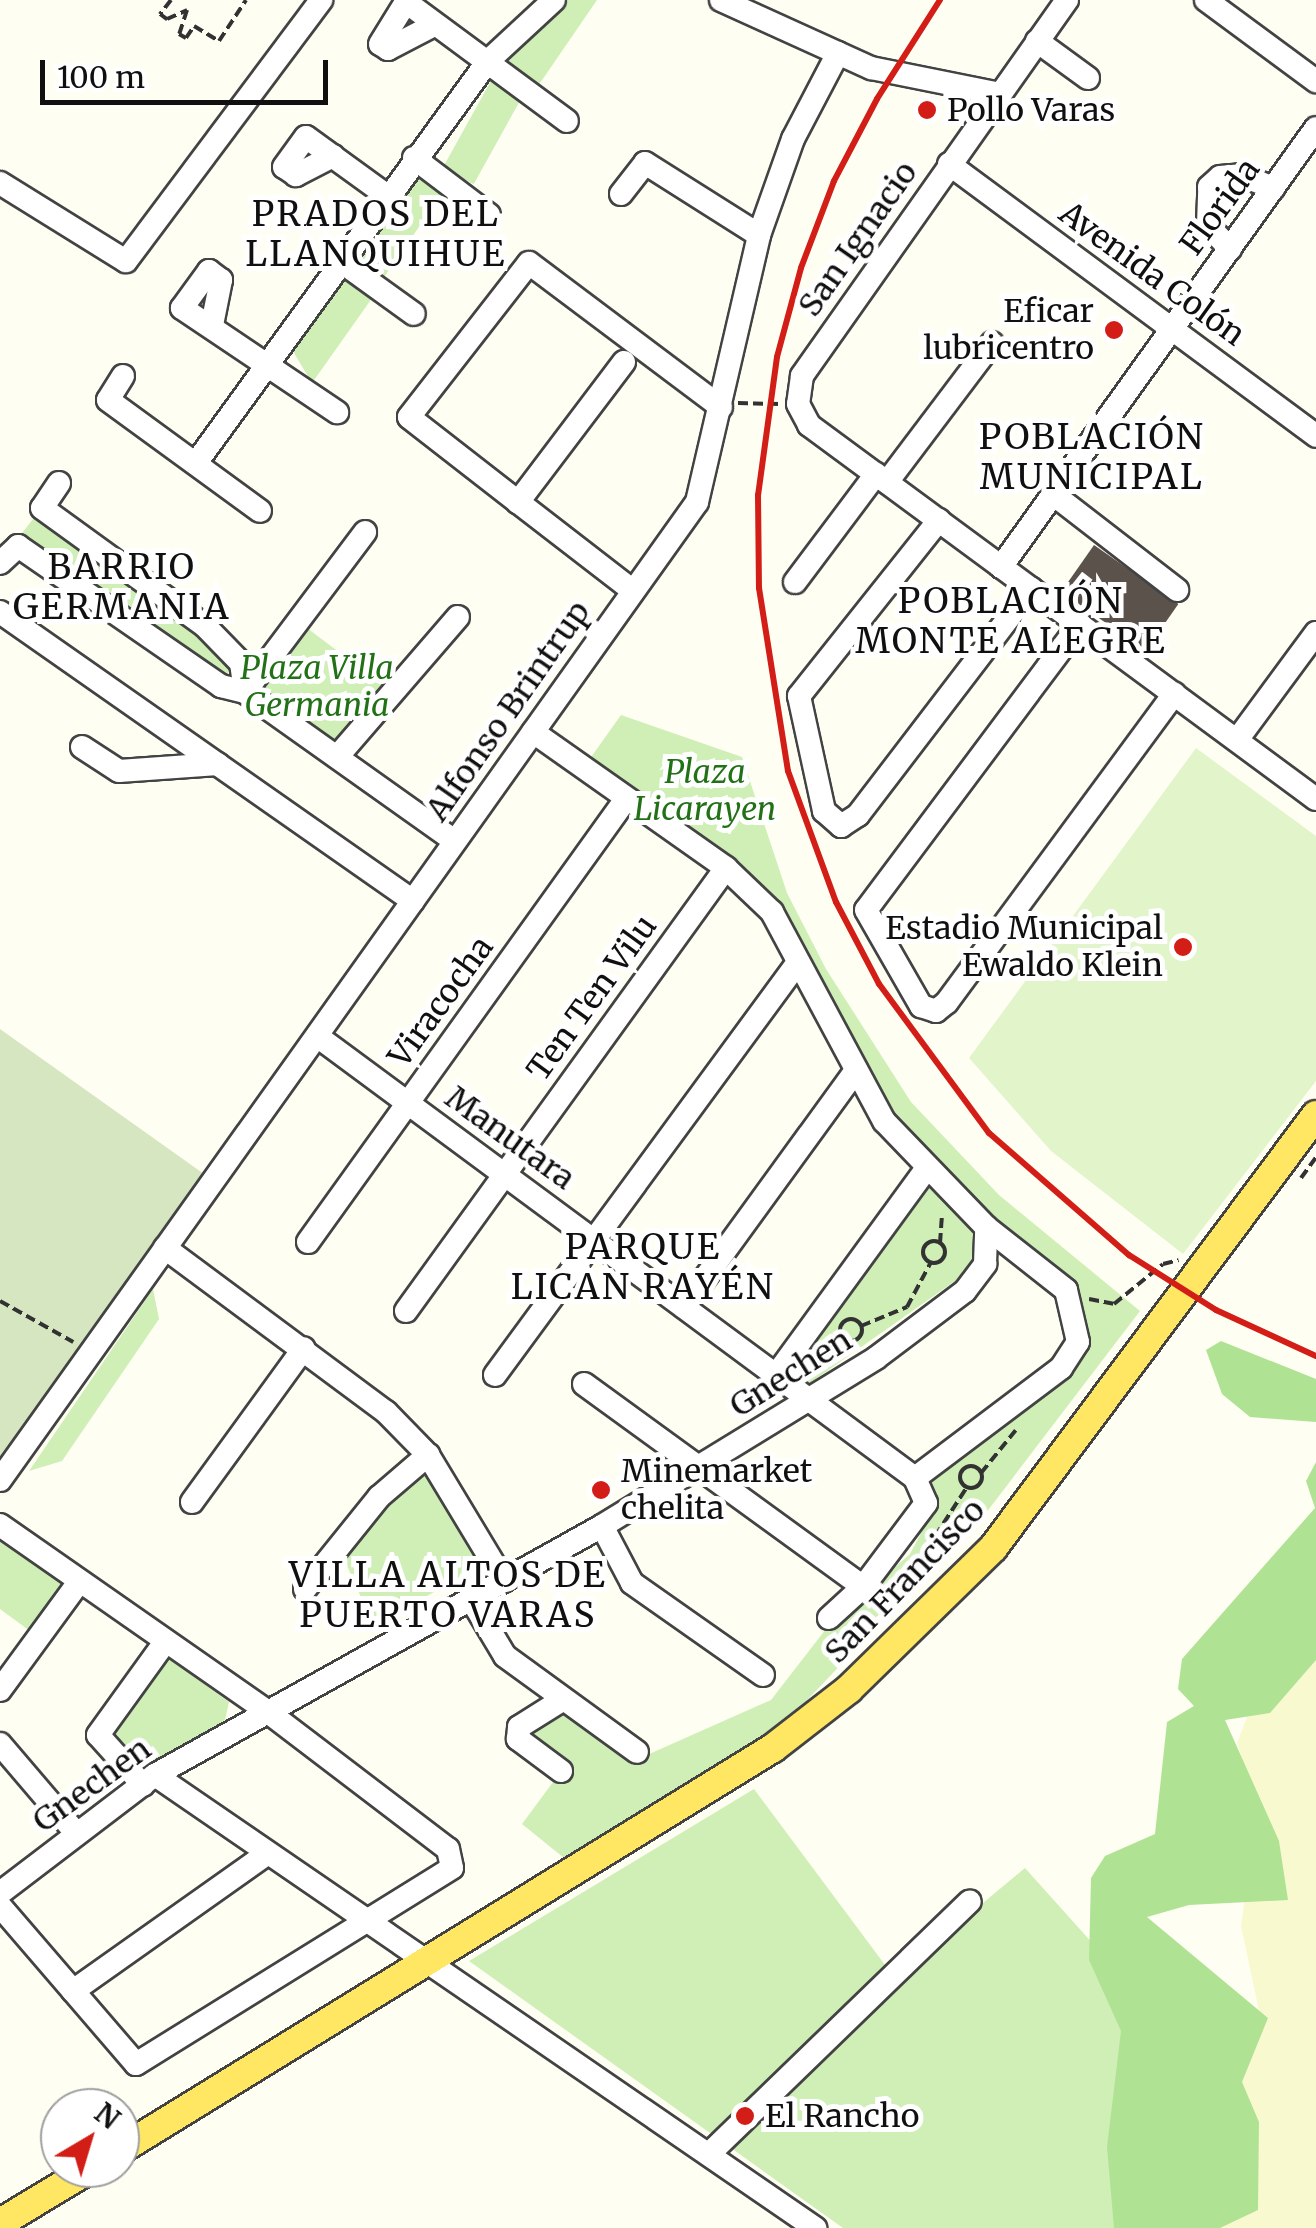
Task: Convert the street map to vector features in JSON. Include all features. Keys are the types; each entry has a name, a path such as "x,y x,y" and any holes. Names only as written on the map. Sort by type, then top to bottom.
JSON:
{"main road":[{"name":"San Francisco","path":"140,2137 773,1748 861,1678 993,1548 1316,1115"},
{"path":"0,2223 57,2188"}],"street":[{"path":"0,183 126,261 321,0"},
{"path":"196,463 386,195 488,62 554,0"},
{"path":"720,0 871,68 1000,94"},
{"name":"San Ignacio","path":"804,414 802,376 1067,0"},
{"path":"1206,0 1316,81"},
{"path":"434,26 567,121"},
{"path":"1037,42 1088,78"},
{"name":"Alfonso Brintrup","path":"0,1480 697,502 759,235 793,139 838,52"},
{"name":"Florida","path":"1001,567 1316,128"},
{"path":"332,156 386,195"},
{"path":"414,158 490,215"},
{"path":"620,194 646,164 759,235"},
{"name":"Avenida Colón","path":"949,164 1316,436"},
{"path":"1230,248 1208,225 1209,187 1220,178 1241,175 1273,188"},
{"path":"339,260 414,314"},
{"path":"634,591 408,417 530,263 721,404"},
{"path":"212,325 337,412"},
{"path":"795,582 992,343"},
{"path":"518,502 624,362"},
{"path":"123,376 108,400 260,511"},
{"path":"804,414 882,478 1316,799"},
{"path":"0,562 24,550 50,513 59,483"},
{"path":"1053,494 1177,590"},
{"path":"50,513 205,626 240,663 245,692"},
{"path":"939,520 799,696 824,811 841,826 858,816 1031,588"},
{"path":"245,692 364,532"},
{"path":"24,550 221,686 245,692 455,841"},
{"path":"0,612 413,901"},
{"path":"336,757 458,617"},
{"path":"1080,624 866,910 920,1006 936,1011 947,1002 1174,694"},
{"path":"1236,740 1316,633"},
{"path":"534,732 726,868 772,912 796,964 884,1121 986,1226 1066,1290 1078,1342 1070,1358 915,1478 926,1503 862,1587 829,1618"},
{"path":"82,746 119,771 218,764"},
{"name":"Viracocha","path":"308,1242 626,800"},
{"name":"Ten Ten Vilu","path":"406,1311 726,868"},
{"path":"496,1376 796,964"},
{"name":"Manutara","path":"316,1036 915,1478"},
{"path":"684,1307 856,1070"},
{"path":"776,1375 927,1168"},
{"name":"Gnechen","path":"0,1893 149,1780 602,1526 809,1400 966,1291 984,1264 986,1226"},
{"path":"165,1248 364,1392 428,1455 504,1581"},
{"path":"192,1502 304,1348"},
{"path":"584,1384 862,1587"},
{"path":"305,1589 379,1496 428,1455"},
{"path":"0,1525 268,1712 448,1849 452,1868 136,2064 0,1906"},
{"path":"602,1526 632,1583 763,1675"},
{"path":"0,1690 79,1582"},
{"path":"471,1599 504,1656 636,1752"},
{"path":"165,1642 98,1735 149,1780 710,2154 814,2228"},
{"path":"561,1771 518,1739 519,1727 562,1700"},
{"path":"0,1744 78,1834"},
{"path":"73,1991 266,1855"},
{"path":"710,2154 970,1901"}],"path":[{"path":"171,0 160,14 167,19 187,10 178,34 186,38 194,26 219,40 246,0"},
{"path":"721,404 804,414"},
{"path":"861,1326 855,1340 840,1332 846,1320 861,1326 908,1307 931,1262 945,1255 940,1243 943,1203"},
{"path":"931,1262 924,1248 940,1243"},
{"path":"1066,1290 1114,1304 1162,1264 1190,1256"},
{"path":"0,1301 90,1354"},
{"path":"919,1560 967,1487 981,1480 976,1467 961,1472 967,1487"}],"green space":[{"path":"566,0 597,0 538,86 503,59"},
{"name":"PRADOS DEL LLANQUIHUE","path":"492,79 523,96 474,184 443,167"},
{"name":"PRADOS DEL LLANQUIHUE","path":"413,174 444,191 382,280 358,260 358,251"},
{"name":"PRADOS DEL LLANQUIHUE","path":"340,276 352,276 375,294 312,383 291,348"},
{"name":"Plaza Villa Germania","path":"33,519 57,525 203,630 233,664 225,678 19,537"},
{"name":"Plaza Villa Germania","path":"303,625 384,686 342,742 329,747 262,699 262,682"},
{"name":"Plaza Licarayen","path":"621,715 742,757 787,893 826,969 911,1102 999,1195 1140,1311 989,1509 772,1737 569,1862 522,1824 556,1778 530,1740 530,1730 557,1711 569,1712 638,1759 771,1700 829,1625 910,1554 935,1506 931,1479 1078,1361 1089,1342 1077,1296 985,1216 892,1118 764,898 589,760"},
{"name":"Estadio Municipal Ewaldo Klein","path":"1196,748 1316,836 1316,1081 1183,1254 1051,1151 969,1058"},
{"path":"0,1029 204,1174 0,1460"},
{"path":"919,1184 932,1188 976,1232 972,1269 810,1383 788,1368"},
{"path":"153,1289 159,1319 62,1461 29,1471"},
{"path":"1221,1341 1316,1379 1316,1422 1250,1417 1222,1394 1206,1350"},
{"path":"1316,1462 1316,1660 1270,1713 1225,1720 1279,1841 1288,1900 1189,1905 1147,1917 1268,2018 1242,2082 1259,2122 1258,2210 1220,2228 1114,2228 1107,2147 1121,2031 1089,1960 1091,1878 1105,1856 1155,1834 1167,1722 1194,1706 1178,1689 1182,1659 1315,1508 1306,1481"},
{"name":"VILLA ALTOS DE PUERTO VARAS","path":"422,1468 479,1552 480,1565 374,1627 342,1554 384,1500"},
{"path":"0,1537 64,1585 30,1631 0,1609"},
{"path":"1316,1597 1316,2228 1198,2228 1233,2033 1259,2011 1241,1926 1258,1808 1237,1743 1262,1678"},
{"path":"165,1656 229,1702 225,1720 142,1773 105,1734"},
{"path":"754,1789 894,1977 1025,1868 1121,1975 1126,2228 843,2228 469,1961"}],"building":[{"path":"1094,545 1178,604 1146,651 1061,592"}],"railway":[{"path":"940,0 877,99 834,181 801,268 777,357 758,495 759,588 788,771 836,902 879,984 989,1133 1129,1255 1216,1310 1316,1356"}],"place":[{"name":"Pollo Varas","path":"927,110"},
{"name":"Eficar lubricentro","path":"1114,330"},
{"name":"Estadio Municipal Ewaldo Klein","path":"1183,947"},
{"name":"Minemarket chelita","path":"601,1490"},
{"name":"El Rancho","path":"745,2116"}],"district":[{"name":"PRADOS DEL LLANQUIHUE","path":"376,234"},
{"name":"POBLACIÓN MUNICIPAL","path":"1092,457"},
{"name":"BARRIO GERMANIA","path":"122,587"},
{"name":"POBLACIÓN MONTE ALEGRE","path":"1011,621"},
{"name":"PARQUE LICAN RAYÉN","path":"643,1267"},
{"name":"VILLA ALTOS DE PUERTO VARAS","path":"448,1595"}]}
